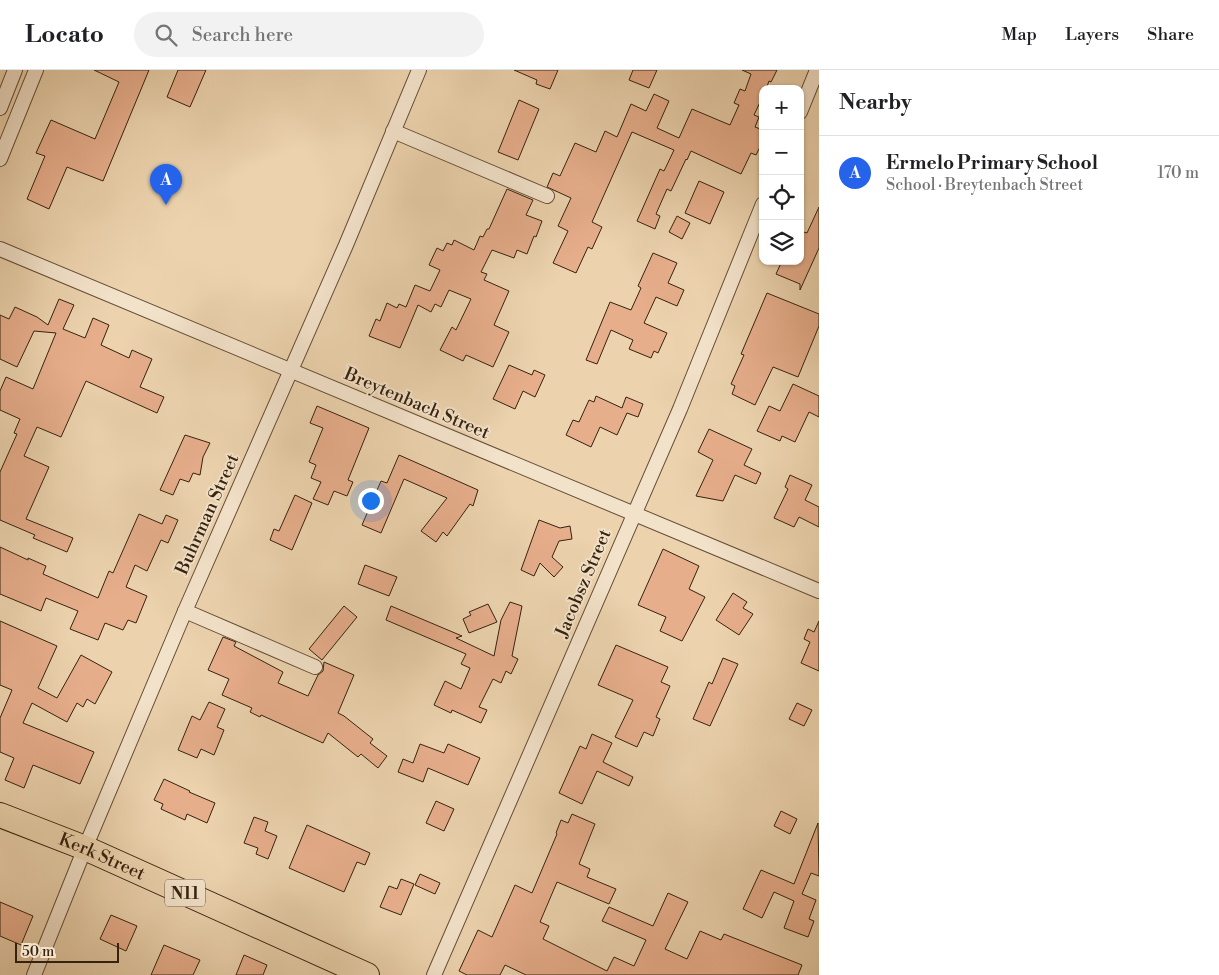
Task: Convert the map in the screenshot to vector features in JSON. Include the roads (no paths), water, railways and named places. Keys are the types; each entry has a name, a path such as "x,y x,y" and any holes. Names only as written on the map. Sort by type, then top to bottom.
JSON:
{"highway":[{"name":"Kerk Street","path":"0,815 85,848 367,975"}],"street":[{"path":"0,108 15,70"},
{"path":"0,159 36,70"},
{"name":"Buhrman Street","path":"34,975 85,848 185,611 346,245 418,70"},
{"path":"804,102 817,70"},
{"path":"393,132 547,196"},
{"name":"Jacobsz Street","path":"434,975 680,409 759,214"},
{"name":"Breytenbach Street","path":"0,249 819,591"},
{"path":"185,611 315,667"}],"place":[{"name":"Ermelo Primary School","path":"166,205"}]}
